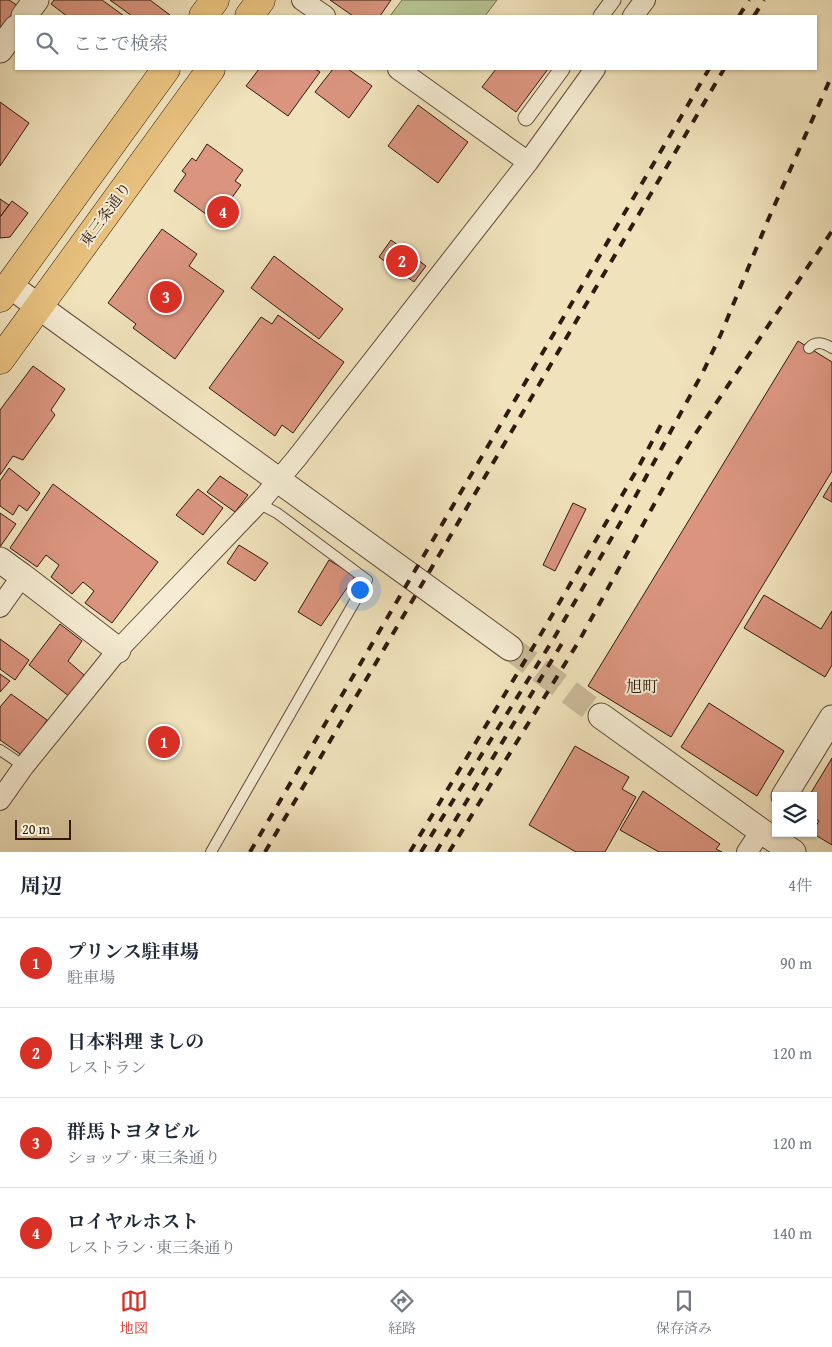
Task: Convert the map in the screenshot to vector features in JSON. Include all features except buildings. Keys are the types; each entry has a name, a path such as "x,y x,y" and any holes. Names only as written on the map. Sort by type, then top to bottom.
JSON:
{"highway":[{"path":"204,15 215,0"},
{"path":"250,15 261,0"},
{"path":"3,287 165,70"},
{"name":"東三条通り","path":"0,360 210,70"}],"street":[{"path":"25,15 36,0"},
{"path":"302,0 324,15"},
{"path":"602,15 613,0"},
{"path":"634,15 645,0"},
{"path":"0,50 15,29"},
{"path":"399,70 528,162"},
{"path":"526,118 561,70"},
{"path":"0,800 24,766 118,650 279,480 528,162 594,70"},
{"path":"3,287 39,306 510,648"},
{"path":"0,560 118,650"},
{"path":"0,608 22,576"},
{"path":"601,716 761,831 794,852"},
{"path":"786,792 832,718"},
{"path":"748,852 772,815"}],"lane":[{"path":"809,348 812,344 824,343 832,348"},
{"path":"211,852 367,580 277,513 258,503"},
{"path":"0,750 24,766"}],"green space":[{"path":"402,0 497,0 486,15 391,15"}],"tunnel":[{"path":"510,648 601,716"}],"railway":[{"path":"740,15 749,0"},
{"path":"755,15 764,0"},
{"path":"250,852 708,70"},
{"path":"265,852 723,70"},
{"path":"421,852 554,638 634,499 703,372 832,75"},
{"path":"449,852 579,641 673,470 832,231"},
{"path":"410,852 541,634 638,468 663,421"},
{"path":"436,852 564,640"}],"place":[{"name":"ロイヤルホスト","path":"223,212"},
{"name":"日本料理 ましの","path":"402,261"},
{"name":"群馬トヨタビル","path":"166,297"},
{"name":"プリンス駐車場","path":"164,742"}],"district":[{"name":"旭町","path":"642,686"}]}
